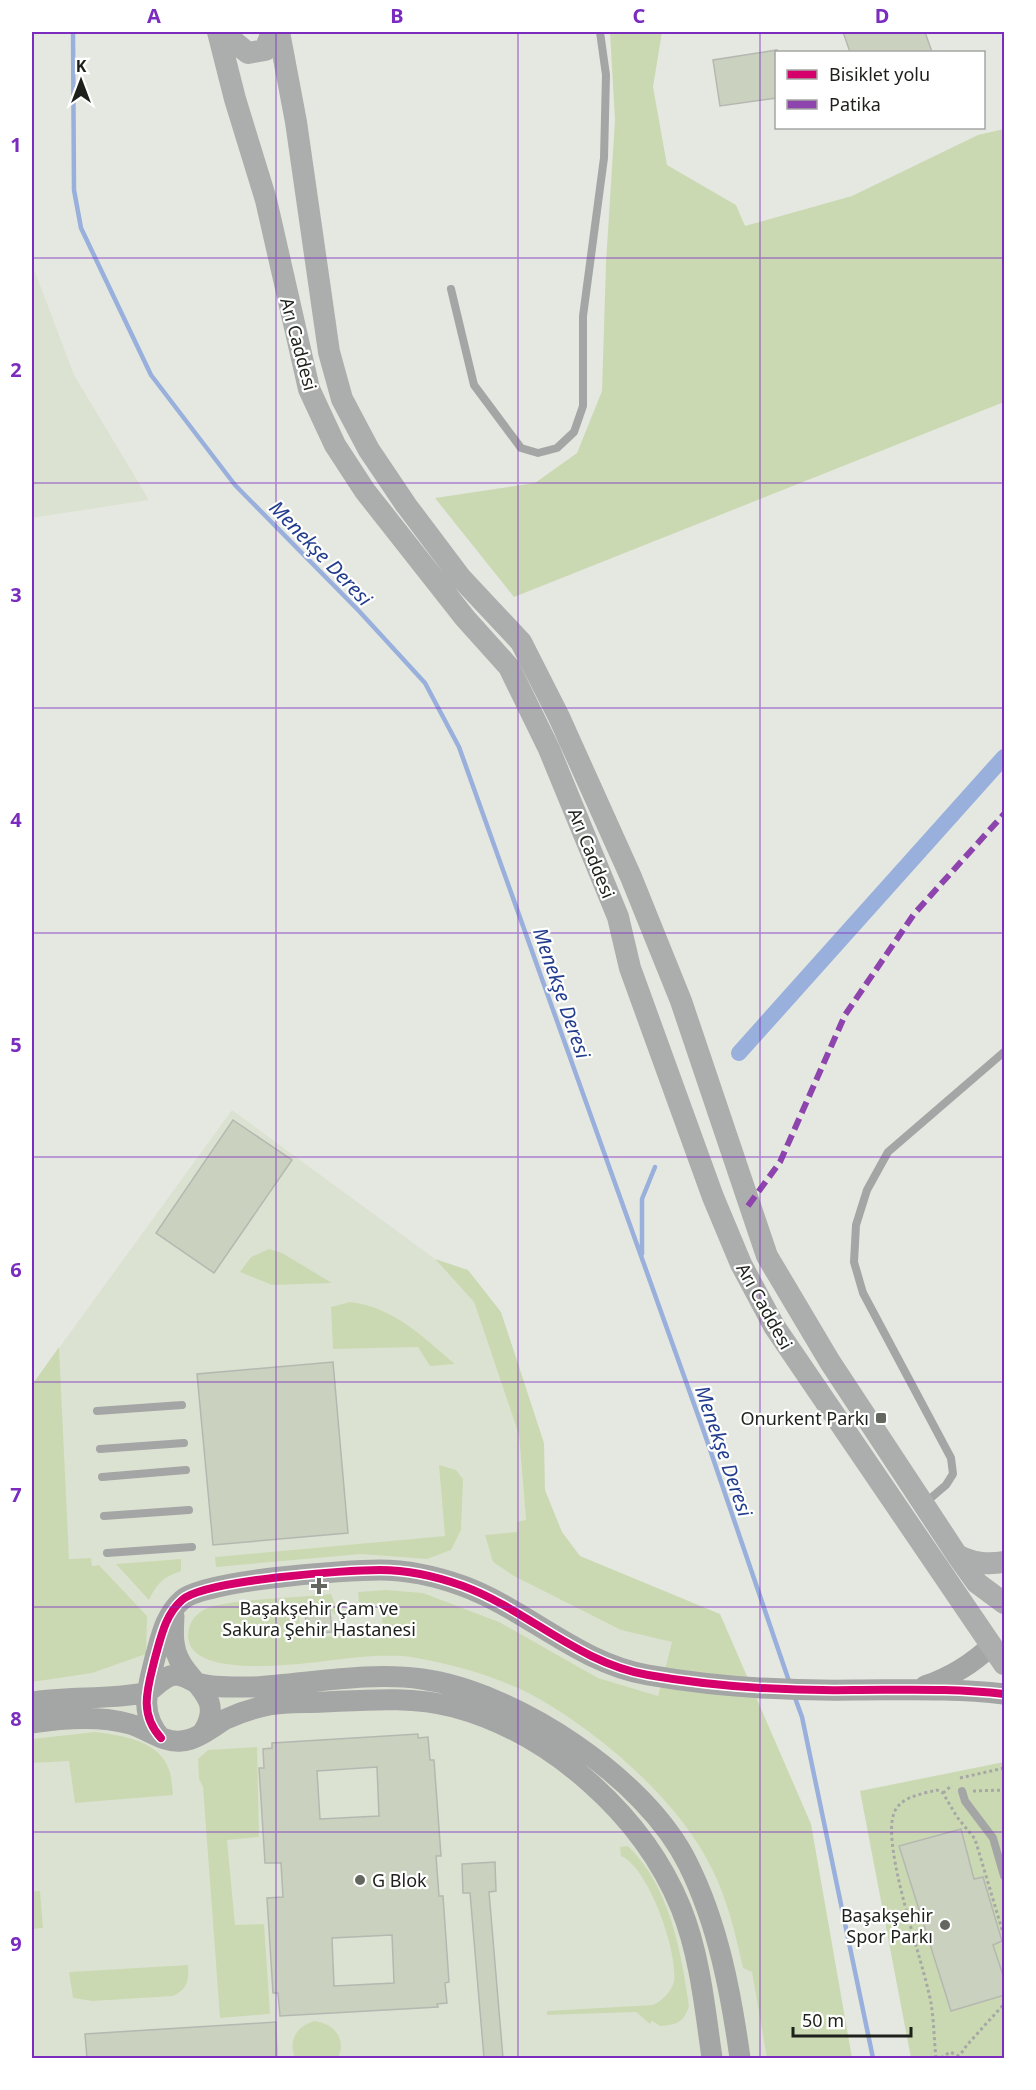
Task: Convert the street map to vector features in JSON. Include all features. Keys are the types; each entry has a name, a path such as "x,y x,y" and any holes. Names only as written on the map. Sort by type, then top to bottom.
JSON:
{"main road":[{"path":"220,32 248,53 265,50 272,32"},
{"name":"Arı Caddesi","path":"220,32 235,99 266,200 309,389 335,445 365,491 465,618 509,667 549,749 618,917 630,968 713,1197 741,1264 774,1326 1000,1647"},
{"name":"Arı Caddesi","path":"279,32 296,122 329,352 342,399 369,450 406,505 461,578 522,642 560,717 632,877 681,1000 748,1206 767,1256 830,1362 925,1503 957,1555 977,1583 1005,1603"},
{"path":"957,1555 972,1562 989,1564 1005,1562"}],"street":[{"path":"161,1738 151,1727 146,1716 147,1693 163,1626 175,1608 195,1592 239,1584 340,1572 381,1570 406,1572 462,1586 495,1600 571,1646 606,1664 646,1675 774,1689 916,1689 1005,1694"},
{"path":"175,1608 174,1643 180,1662 206,1694 211,1713 203,1732"},
{"path":"916,1689 945,1679 1000,1647"},
{"path":"32,1702 147,1693 164,1678 175,1676 199,1683 254,1687 421,1678 483,1695 518,1709 580,1749 641,1800 659,1819 688,1864 721,1956 740,2058"},
{"path":"32,1723 105,1719 132,1725 161,1738 181,1742 241,1712 270,1705 400,1699 454,1707 514,1731 549,1751 602,1795 657,1860 690,1932 712,2058"}],"lane":[{"path":"451,289 474,386 521,448 538,453 557,448 574,432 583,406 583,316 604,158 606,75 600,32"},
{"path":"925,1503 946,1485 953,1474 951,1458 863,1293 854,1262 856,1225 867,1190 888,1152 1005,1052"},
{"path":"97,1411 182,1405"},
{"path":"100,1449 184,1443"},
{"path":"102,1477 186,1470"},
{"path":"104,1515 189,1510"},
{"path":"107,1553 192,1547"},
{"path":"962,1791 965,1801 993,1838 1005,1876"}],"path":[{"path":"943,1793 959,1779 1005,1768"},
{"path":"959,1779 962,1791 1003,1790"},
{"path":"936,2058 931,2003 909,1922 892,1829 894,1812 904,1800 937,1790 943,1793 957,1817 975,1839 1005,1936"},
{"path":"941,2058 950,2052 958,2057 1005,2004"}],"shaded area":[{"path":"32,264 74,375 149,500 32,518"},
{"name":"Başakşehir Çam ve Sakura Şehir Hastanesi","path":"232,1110 435,1259 474,1302 519,1435 526,1520 672,1642 658,1696 796,2058 32,2058 32,1385"}],"green space":[{"path":"610,32 662,32 653,87 667,165 736,205 745,226 852,196 978,135 1004,129 1004,402 514,597 435,498 535,483 577,453 602,391 606,263 615,120"},
{"path":"269,1249 282,1253 332,1283 272,1285 240,1272 251,1257"},
{"path":"435,1259 468,1270 501,1312 544,1443 545,1490 562,1532 580,1556 720,1614 811,1824 852,2058 767,2058 752,1972 743,1968 727,1905 712,1869 697,1843 658,1793 634,1770 609,1748 557,1710 518,1688 488,1676 411,1657 367,1657 256,1666 227,1664 204,1658 190,1645 191,1622 199,1613 213,1606 331,1594 336,1607 335,1615 328,1606 298,1611 302,1638 383,1633 381,1603 359,1604 358,1592 386,1590 423,1593 499,1622 598,1678 658,1696 672,1642 621,1630 514,1576 493,1562 485,1535 517,1532 517,1522 526,1520 519,1435 474,1302"},
{"path":"350,1302 366,1305 394,1317 455,1364 430,1366 418,1347 333,1349 331,1307"},
{"path":"59,1347 69,1559 91,1558 92,1566 99,1565 147,1616 146,1654 92,1673 32,1682 32,1385"},
{"path":"439,1465 456,1470 463,1479 461,1530 451,1550 427,1559 361,1554 216,1567 215,1557 445,1536"},
{"path":"181,1559 181,1571 162,1581 149,1600 116,1564"},
{"path":"95,1732 126,1737 147,1745 155,1751 168,1767 173,1795 75,1803 69,1761 32,1763 32,1739"},
{"path":"257,1747 259,1837 227,1840 235,1925 264,1924 270,2014 220,2018 203,1787 199,1779 198,1759 208,1750"},
{"name":"Başakşehir Spor Parkı","path":"1004,1762 1004,2058 911,2058 860,1791"},
{"path":"628,1846 642,1862 664,1900 682,1964 689,2006 687,2012 679,2022 660,2026 652,2021 650,2024 636,2012 547,2015 547,2011 653,2005 671,1988 674,1981 674,1968 660,1912 642,1877 621,1856 620,1847"},
{"path":"32,1891 40,1891 43,1928 32,1929"},
{"path":"188,1965 185,1987 173,1996 92,2001 73,1998 69,1972"},
{"path":"314,2021 327,2025 337,2033 341,2044 338,2058 295,2058 292,2045 295,2035 302,2027"}],"building":[{"path":"843,32 925,32 932,51 850,51"},
{"path":"777,50 775,51 775,98 720,106 713,60"},
{"path":"233,1120 292,1160 214,1273 156,1233"},
{"path":"333,1362 348,1533 213,1545 197,1374"},
{"path":"330,1610 332,1632 307,1634 305,1613"},
{"name":"G Blok","path":"418,1734 418,1738 428,1737 430,1760 434,1760 441,1856 436,1856 439,1896 443,1896 449,1982 445,1983 447,2003 437,2004 438,2007 280,2016 278,1993 273,1993 267,1898 283,1897 281,1863 265,1863 259,1768 264,1768 263,1749 272,1748 272,1743","holes":["377,1767 379,1816 320,1819 317,1771","392,1935 394,1983 334,1986 332,1938"]},
{"path":"961,1829 974,1879 983,1877 1002,1941 993,1945 1005,1981 1005,1995 951,2011 899,1846"},
{"path":"495,1862 496,1891 489,1892 503,2058 484,2058 470,1893 463,1893 462,1864"},
{"path":"276,2022 277,2058 87,2058 85,2034"}],"waterway":[{"name":"Menekşe Deresi","path":"73,32 74,190 81,228 151,375 235,485 359,611 425,683 459,747 704,1432 790,1684"},
{"path":"739,1053 1004,757"},
{"path":"642,1254 642,1199 655,1167"},
{"name":"Menekşe Deresi","path":"794,1695 802,1717 873,2058"}],"marked path":[{"path":"748,1206 780,1162 845,1015 914,914 1004,814"}],"cycle path":[{"path":"161,1738 149,1719 148,1689 164,1627 171,1612 182,1600 195,1593 245,1582 363,1570 412,1573 463,1586 509,1608 576,1648 623,1669 648,1675 699,1683 776,1689 948,1690 1004,1694"}],"place":[{"name":"Onurkent Parkı","path":"881,1418"},
{"name":"Başakşehir Çam ve Sakura Şehir Hastanesi","path":"319,1586"},
{"name":"G Blok","path":"360,1880"},
{"name":"Başakşehir Spor Parkı","path":"945,1925"}]}
